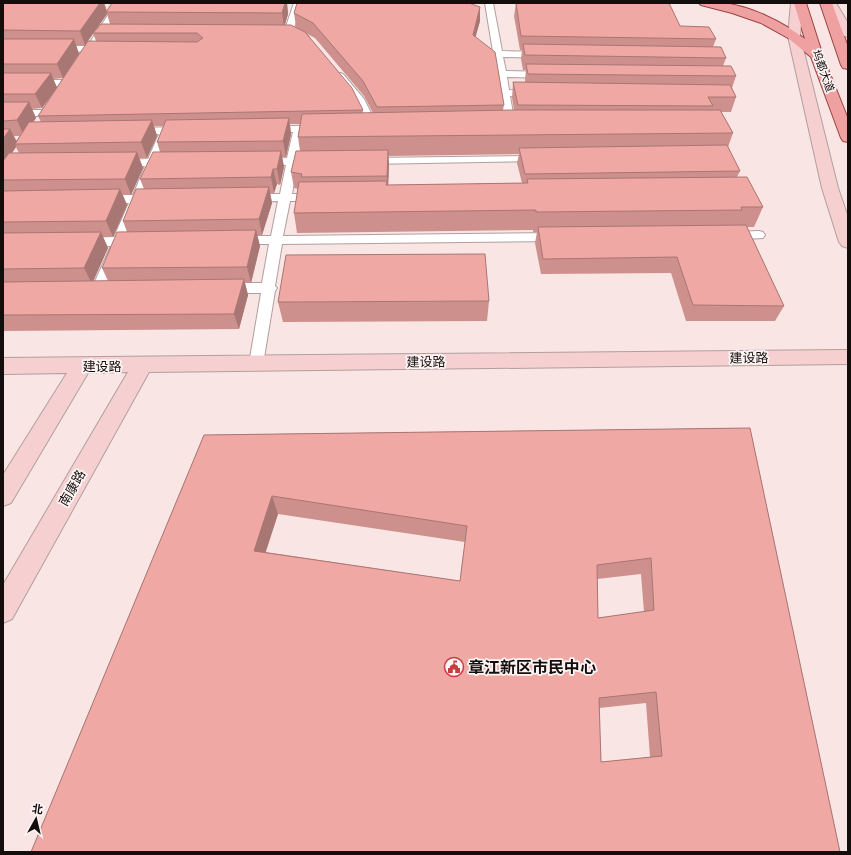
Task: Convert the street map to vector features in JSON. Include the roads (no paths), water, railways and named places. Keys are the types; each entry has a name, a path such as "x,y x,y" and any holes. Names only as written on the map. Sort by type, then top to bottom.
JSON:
{"main road":[{"path":"705,3 743,11 766,20 794,36 817,56"},
{"name":"坞都大道","path":"800,3 817,56 848,138"},
{"name":"坞都大道","path":"826,3 847,62"},
{"path":"847,62 843,49 843,41 848,31"}],"street":[{"path":"796,3 794,36 830,188 848,242"},
{"path":"830,3 848,31"},
{"name":"建设路","path":"3,366 142,366 848,356"},
{"path":"3,496 82,366"},
{"name":"南康路","path":"3,610 142,366"}],"lane":[{"path":"83,60 106,31 120,3"},
{"path":"298,3 289,29 311,41"},
{"path":"489,3 510,125"},
{"path":"280,32 295,32"},
{"path":"43,49 114,49"},
{"path":"498,54 552,55"},
{"path":"335,70 359,99 377,127 358,128"},
{"path":"60,95 75,72"},
{"path":"501,74 556,75"},
{"path":"3,83 68,83"},
{"path":"504,93 544,94"},
{"path":"3,113 50,110 41,123"},
{"path":"260,129 336,128"},
{"path":"256,364 270,288 276,240 299,129"},
{"path":"119,131 197,130"},
{"path":"98,290 166,131"},
{"path":"356,161 546,159"},
{"path":"253,162 324,161"},
{"path":"106,163 183,162"},
{"path":"238,198 332,197"},
{"path":"89,200 167,199"},
{"path":"719,236 758,235"},
{"path":"221,240 569,237"},
{"path":"72,242 150,241"},
{"path":"215,288 270,288"},
{"path":"82,290 113,289"}],"place":[{"name":"章江新区市民中心","path":"454,667"}]}
